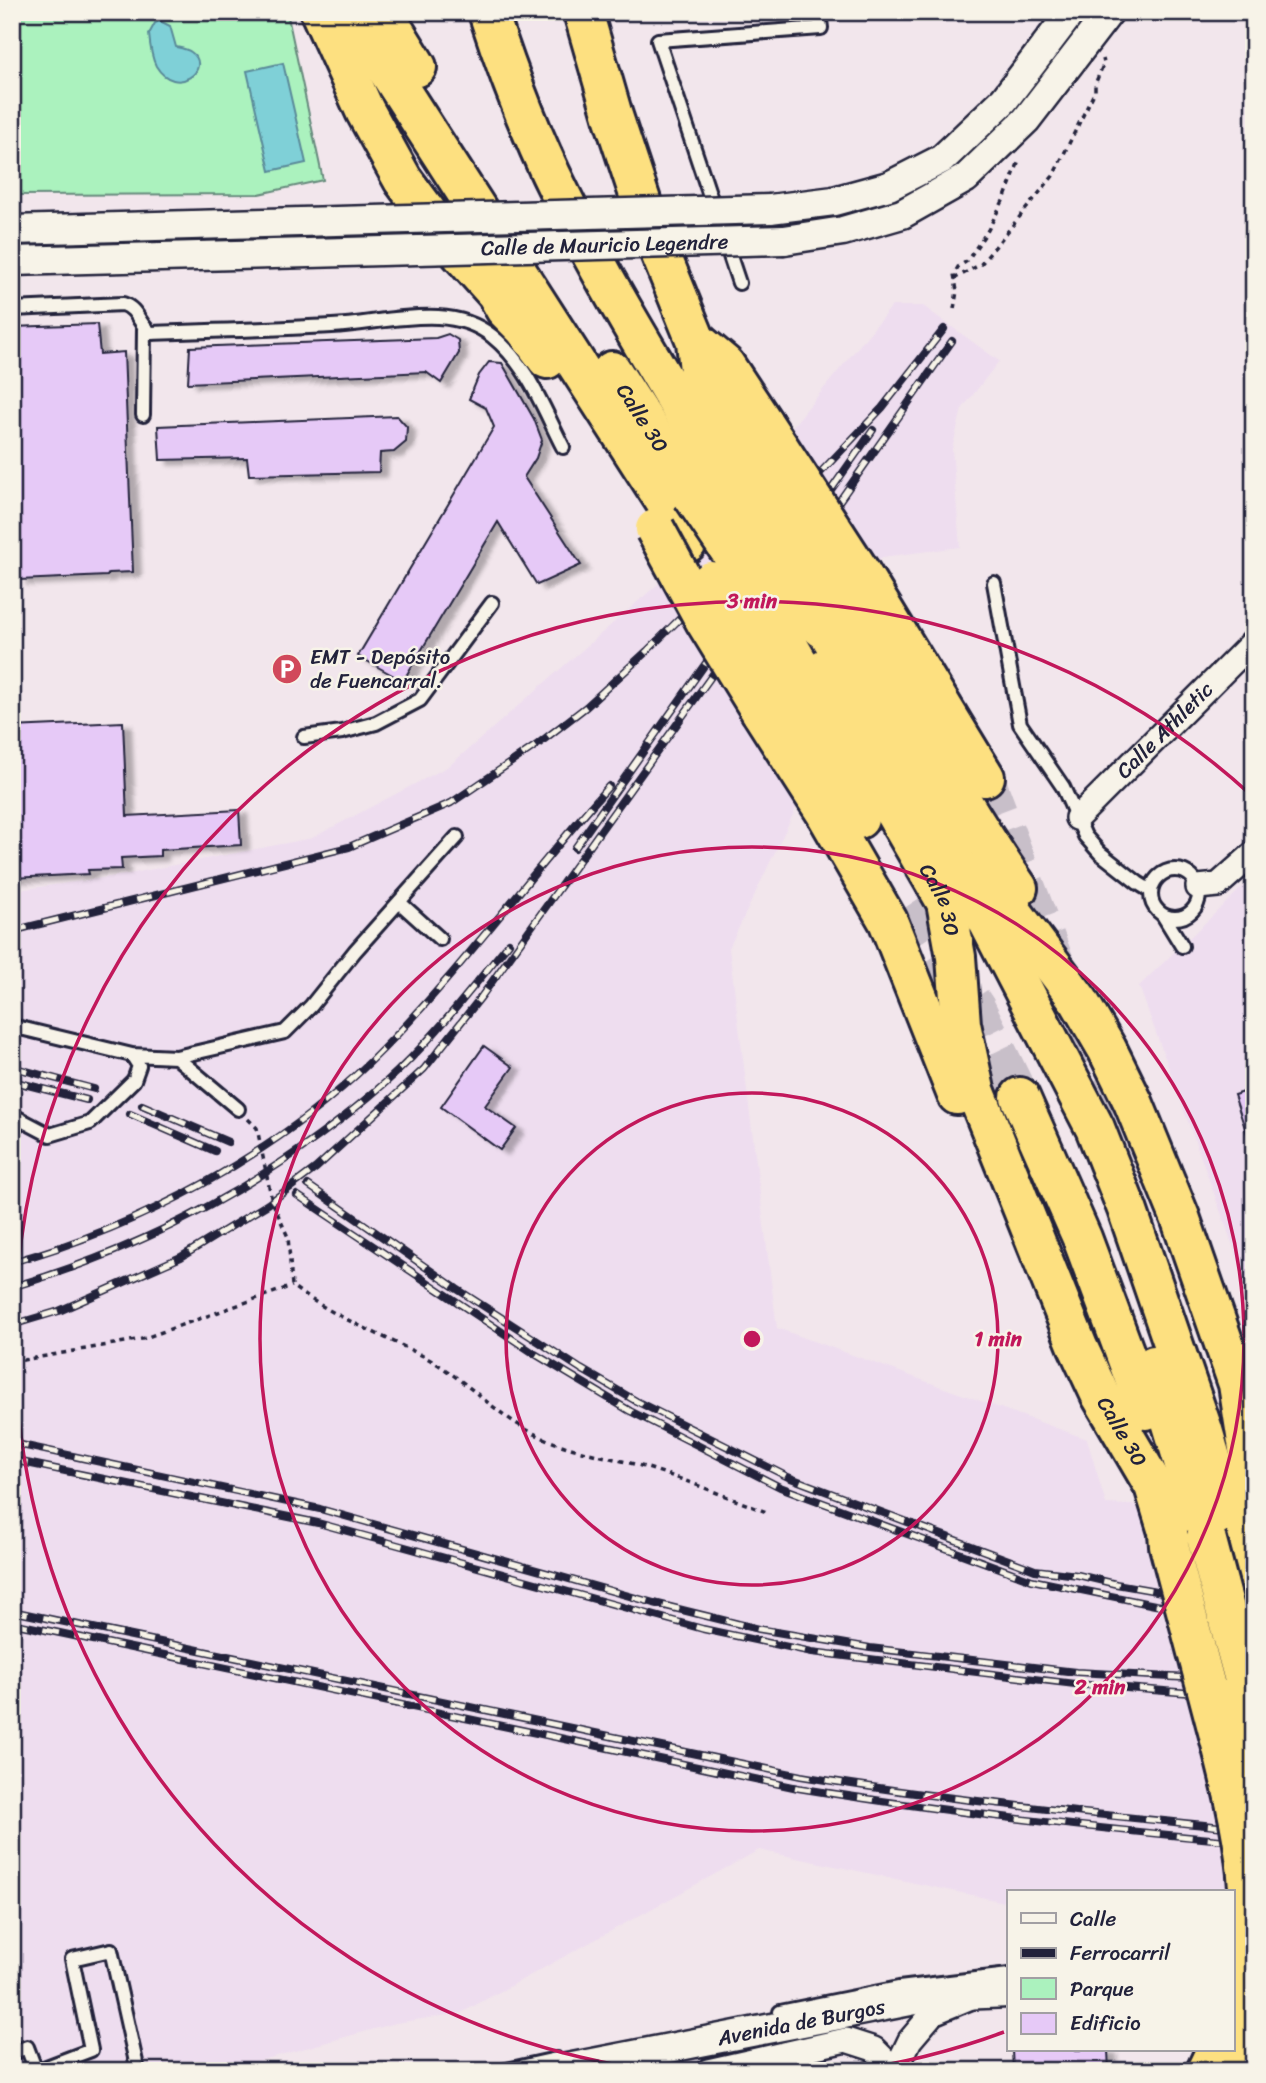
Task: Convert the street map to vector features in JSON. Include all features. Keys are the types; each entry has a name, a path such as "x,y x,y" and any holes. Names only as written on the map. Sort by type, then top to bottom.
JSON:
{"highway":[{"path":"320,12 365,111 403,180 444,235 524,328 553,367 614,461 703,489 840,603 958,792 979,832 1020,891 1074,953 1105,1004 1163,1115 1239,1317 1254,1369"},
{"path":"350,12 703,489 840,603 985,777"},
{"name":"Calle 30","path":"383,12 703,489 755,588 779,687"},
{"path":"488,12 503,59 561,195 648,351 703,489"},
{"path":"583,12 613,116 650,228 696,341 724,365 703,489 705,621 779,687 825,761 928,903 982,959 1070,1130 1131,1290 1211,1535 1254,1718"},
{"path":"840,603 995,888 1079,1001 1133,1102 1180,1217 1238,1384 1254,1487"},
{"path":"840,603 962,872 1095,1128 1127,1209 1199,1417 1211,1535 1254,1793"},
{"path":"779,687 825,812 888,921 979,1151 1054,1325 1093,1380"},
{"name":"Calle 30","path":"928,903 956,957 961,1024 975,1090 1093,1380 1153,1486 1211,1535"},
{"path":"1020,1097 1211,1535 1254,1605"},
{"path":"1117,1124 1165,1236 1222,1402 1230,1451 1211,1535 1254,1755"},
{"path":"1211,1535 1177,1548 1254,1828"},
{"name":"Calle 30","path":"1211,1535 1169,1546 1245,1838 1252,1892 1239,2035"}],"street":[{"name":"Calle de Mauricio Legendre","path":"12,230 769,209 834,201 889,186 942,159 1004,100 1072,12"},
{"name":"Calle de Mauricio Legendre","path":"12,261 785,240 843,231 902,214 966,178 1026,120 1109,12"},
{"name":"Calle Athletic","path":"1077,818 1254,640"},
{"path":"1198,887 1218,885 1254,853"},
{"path":"1234,1990 1239,2035"},
{"name":"Avenida de Burgos","path":"552,2071 936,1996 1007,1993"},
{"path":"895,2070 910,2040 933,2013 975,1996"},
{"name":"Avenida de Burgos","path":"708,2071 846,2040 874,2049 895,2070"}],"lane":[{"path":"739,283 658,40 821,28 820,12"},
{"path":"12,309 123,304 132,307 144,329 143,415"},
{"path":"144,329 151,333 333,326 436,317 459,320 492,335 514,357 528,376 563,447"},
{"path":"994,583 1020,724 1063,787 1085,836 1100,853 1151,891"},
{"path":"304,737 342,732 376,723 419,701 492,603"},
{"path":"12,1026 132,1055 177,1056 285,1032 311,1006 355,951 457,837"},
{"path":"1163,915 1179,918 1193,910 1198,903 1198,887 1188,874 1173,870 1158,877 1151,891 1153,905 1163,915 1182,946"},
{"path":"399,902 440,939"},
{"path":"12,1115 50,1135 90,1123 134,1080 139,1066 132,1055"},
{"path":"177,1056 238,1109"},
{"path":"12,2053 27,2047 36,2071 91,2050 72,1959 111,1950 138,2071"},
{"path":"1234,1962 1254,1962"},
{"path":"772,2014 899,1989 1007,1975"},
{"path":"502,2071 720,2024"}],"path":[{"path":"954,279 981,264 1053,176 1095,91 1095,84 1104,63 1101,54"},
{"path":"954,309 957,291 954,279 958,267 967,261 999,208 1021,155"},
{"path":"238,1109 257,1128 272,1201 288,1237 292,1286 318,1306 426,1358 510,1419 537,1435 575,1450 688,1482 769,1513"},
{"path":"12,1362 142,1339 292,1286"}],"shaded area":[{"path":"892,306 923,306 999,361 962,409 952,449 960,547 882,557 870,576 798,804 729,948 777,1328 1087,1439 1106,1504 1254,1510 1254,1904 1234,1893 1234,1890 1007,1890 1007,1903 759,1850 461,2013 396,2023 223,2071 12,2071 12,891 123,875 312,838 449,766 673,571"},
{"path":"1254,876 1254,1304 1139,986"}],"green space":[{"path":"12,12 287,12 323,180 259,194 12,195"}],"water":[{"path":"160,21 170,26 176,47 189,51 197,59 198,66 190,77 173,80 164,76 156,66 149,34 155,23"},
{"path":"283,63 306,163 270,171 247,71"}],"building":[{"path":"97,324 100,354 124,352 133,572 109,573 107,576 19,580 12,427 12,327"},
{"path":"448,334 458,340 459,353 441,383 426,372 188,383 190,347 436,338"},
{"path":"489,362 502,363 534,419 542,440 536,458 524,477 581,565 537,585 498,522 403,681 358,656 494,427 486,408 469,399 479,375"},
{"path":"397,416 407,427 406,442 394,452 380,453 379,472 249,475 247,458 160,460 158,426"},
{"path":"123,722 127,816 239,810 241,845 160,850 160,856 121,858 122,869 88,870 89,874 12,878 12,727"},
{"path":"484,1046 513,1067 485,1106 516,1128 500,1150 441,1107"},
{"path":"1254,1089 1254,1146 1251,1146 1234,1095"},
{"path":"1012,2052 1108,2052 1109,2071 1013,2071"}],"tunnel":[{"path":"985,777 1055,962"},
{"path":"909,905 977,1009 1020,1097"},
{"path":"1079,1025 1117,1124"}],"railway":[{"path":"800,494 882,408 944,329"},
{"path":"821,527 952,341"},
{"path":"814,514 873,430"},
{"path":"12,931 349,847 451,803 538,744 586,707 710,589"},
{"path":"575,848 730,629"},
{"path":"12,1325 59,1311 181,1257 268,1204 316,1168 424,1069 481,997 738,639"},
{"path":"12,1262 109,1229 203,1184 291,1128 332,1096 370,1062 433,996 609,786"},
{"path":"12,1287 63,1271 163,1230 257,1178 301,1148 345,1116 403,1066 450,1015 509,943"},
{"path":"12,1067 94,1089"},
{"path":"12,1081 87,1100"},
{"path":"142,1105 228,1142"},
{"path":"130,1114 215,1151"},
{"path":"308,1185 457,1289 581,1369 636,1401 788,1477 1035,1570 1078,1575 1254,1608"},
{"path":"297,1195 535,1354 630,1411 780,1487 1032,1580 1155,1605 1254,1619"},
{"path":"12,1443 320,1509 654,1603 759,1629 870,1648 1076,1672 1254,1684"},
{"path":"12,1460 318,1523 703,1629 812,1652 1075,1684 1254,1698"},
{"path":"12,1611 801,1776 970,1800 1254,1830"},
{"path":"12,1623 798,1788 1025,1820 1254,1843"}],"place":[{"name":"EMT - Depósito de Fuencarral.","path":"287,669"}]}
